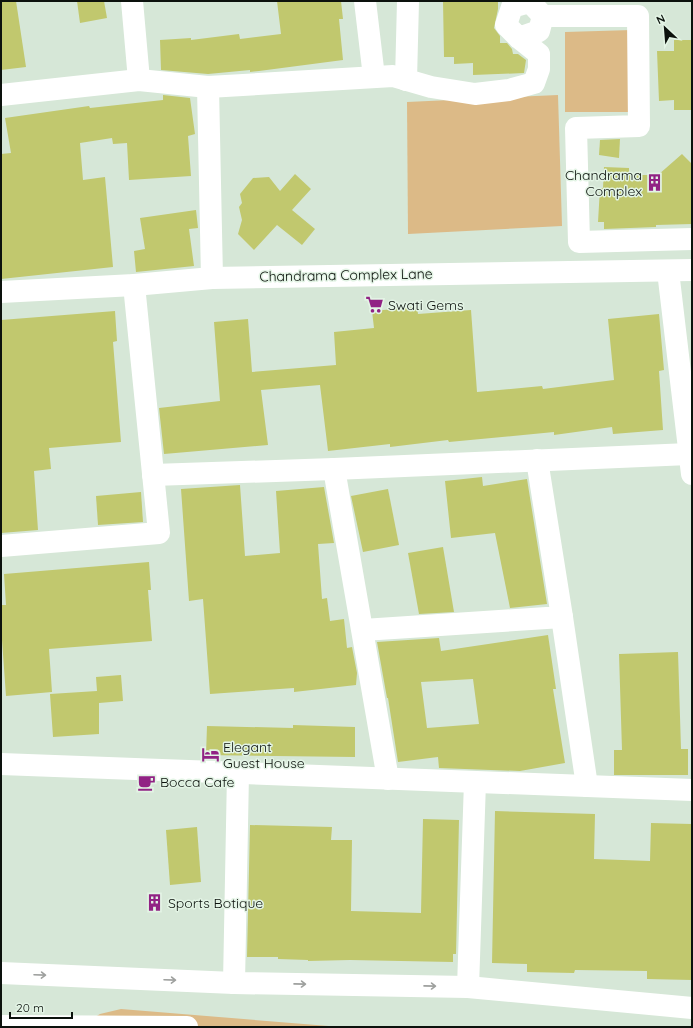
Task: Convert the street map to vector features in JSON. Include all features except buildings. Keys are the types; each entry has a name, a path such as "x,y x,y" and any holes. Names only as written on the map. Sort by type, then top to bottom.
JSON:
{"street":[{"path":"132,1 139,80"},
{"path":"365,1 374,77"},
{"path":"406,80 408,1"},
{"path":"1,94 139,80 208,87 393,76 431,87 475,94 509,90 534,82 539,69 539,54 506,25 512,7 530,2 543,16 638,16 639,126 576,128 579,242 692,239"},
{"path":"519,38 539,31 543,16"},
{"path":"208,87 212,278"},
{"path":"153,475 537,460 690,464 668,270"},
{"name":"Chandrama Complex Lane","path":"1,292 134,285 212,278 692,270"},
{"path":"1,546 159,533 134,285"},
{"path":"537,460 587,786"},
{"path":"334,469 388,779"},
{"path":"363,630 562,617"},
{"path":"1,764 692,790"},
{"path":"234,983 238,773"},
{"path":"468,987 475,782"},
{"path":"1,973 234,983 468,987 692,1008"},
{"path":"1,1026 188,1027"}],"shaded area":[{"path":"632,30 634,112 565,112 565,32"},
{"path":"558,95 562,226 408,234 407,102"},
{"path":"121,1009 341,1027 79,1027 100,1014"}],"place":[{"name":"Chandrama Complex","path":"655,183"},
{"name":"Swati Gems","path":"375,305"},
{"name":"Elegant Guest House","path":"210,755"},
{"name":"Bocca Cafe","path":"147,782"},
{"name":"Sports Botique","path":"155,903"}]}
